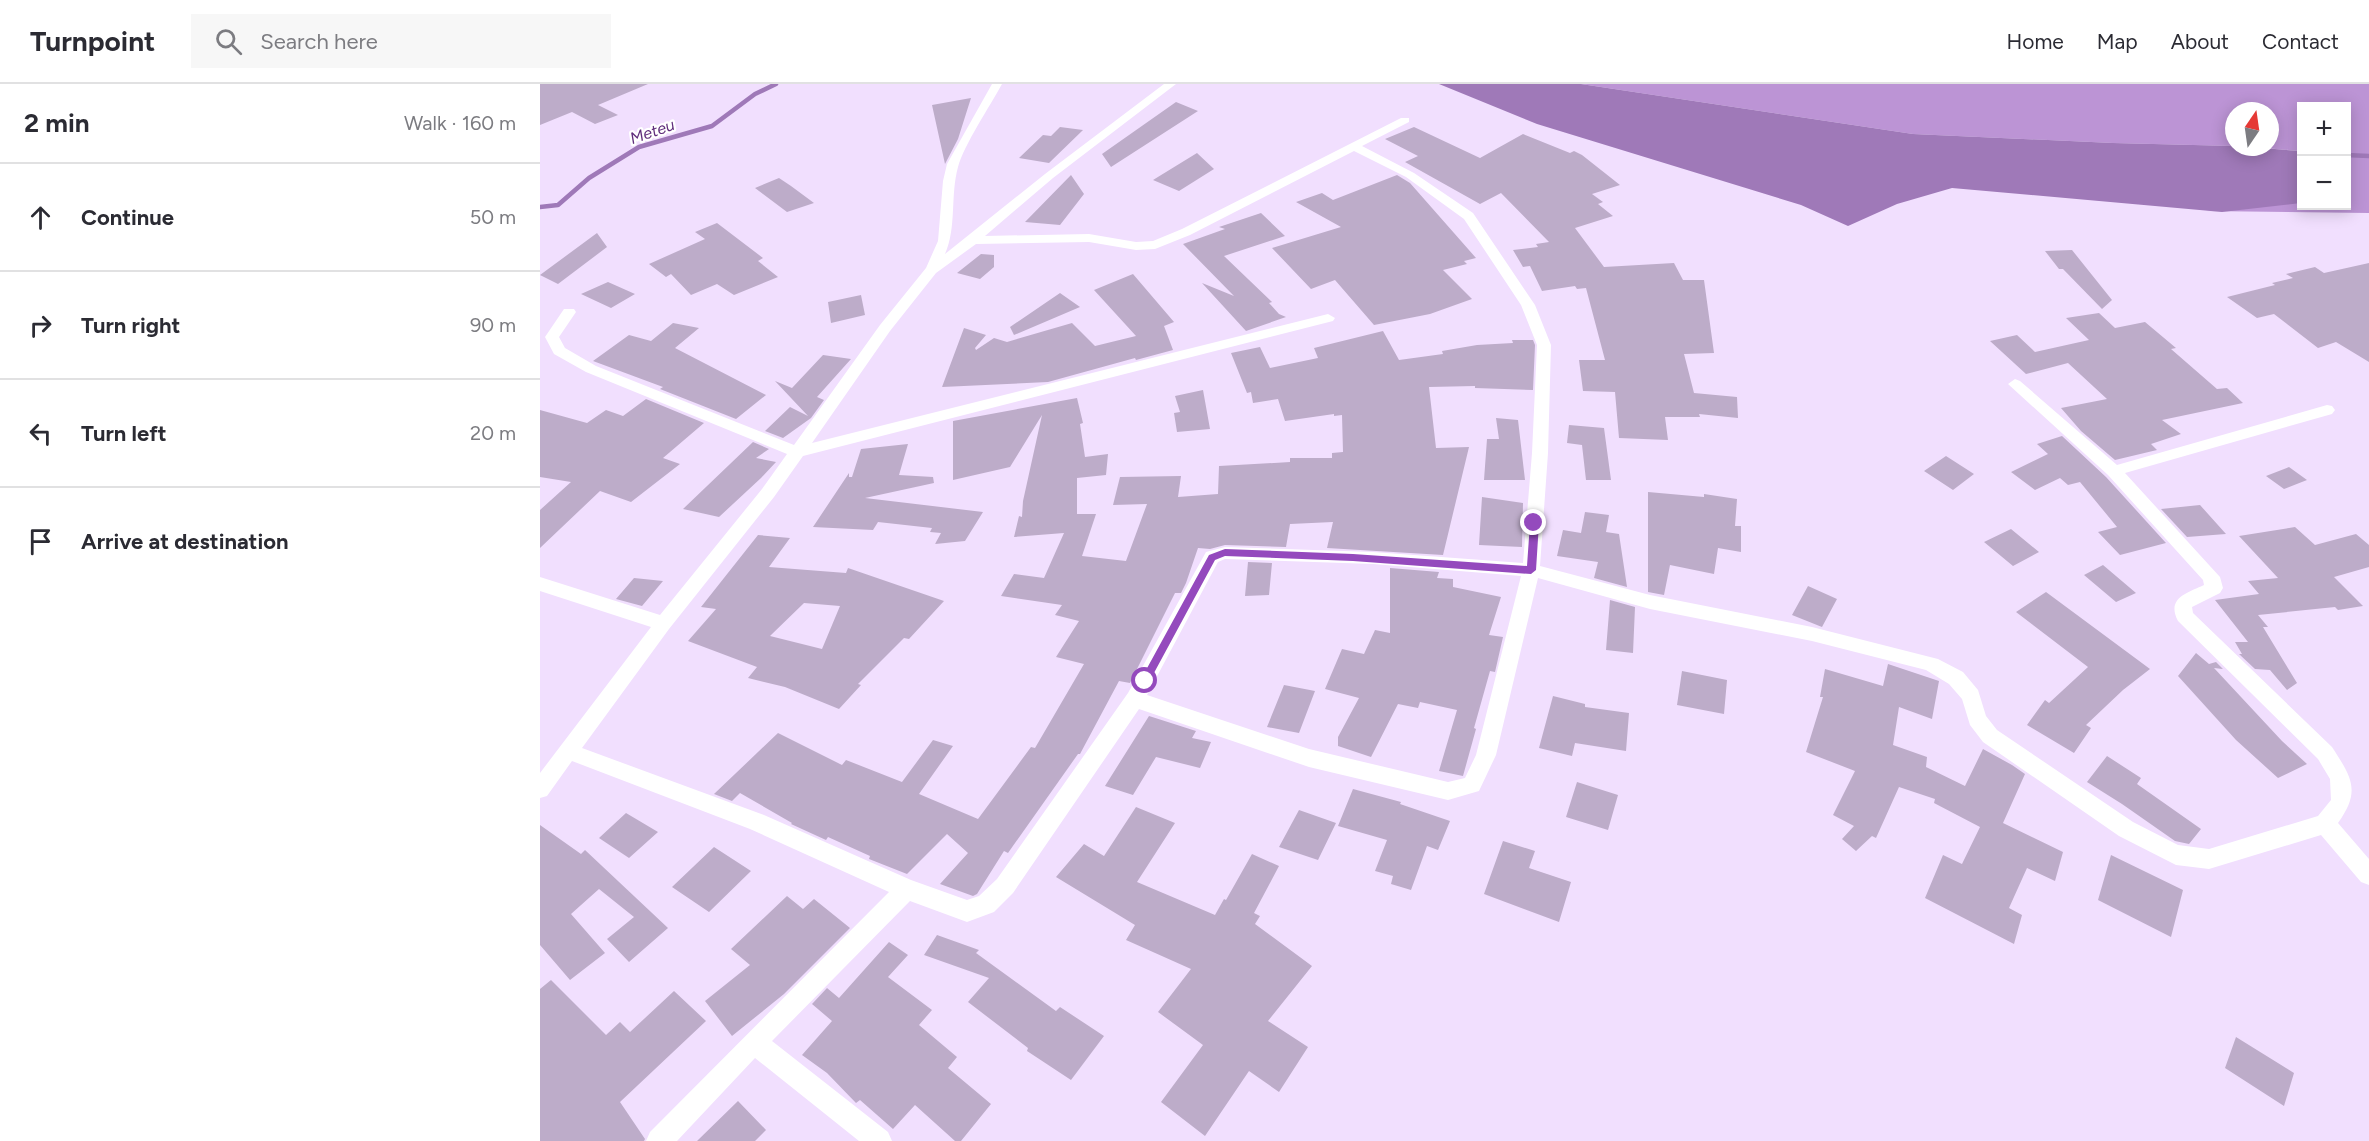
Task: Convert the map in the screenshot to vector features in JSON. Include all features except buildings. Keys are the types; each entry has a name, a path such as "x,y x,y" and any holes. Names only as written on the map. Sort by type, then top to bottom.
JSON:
{"street":[{"path":"540,789 663,624 768,493 885,328 931,270 944,241 949,181 953,164 997,84"},
{"path":"931,270 974,240 1048,176 1171,84"},
{"path":"974,240 1089,238 1136,246 1155,244 1186,232 1405,120"},
{"path":"1135,699 1309,758 1448,791 1472,785 1486,755 1531,570 1540,453 1544,345 1528,305 1469,216 1410,176 1355,147"},
{"path":"569,312 552,336 559,351 591,369 796,452 1328,318"},
{"path":"568,751 757,822 907,889 967,911 986,904 1005,886 1135,699 1212,557 1225,553 1373,558 1531,570 1650,602 1812,634 1931,664 1956,678 1964,687 1971,696 1977,719 1990,736 2126,829 2176,855 2209,859 2325,824 2341,802 2340,777 2325,753 2184,616 2183,603 2214,588 2211,577 2114,471 2015,384"},
{"path":"2114,471 2327,410"},
{"path":"540,584 663,624"},
{"path":"2325,824 2369,875"},
{"path":"659,1141 907,889"},
{"path":"754,1042 879,1141"}],"shaded area":[{"path":"1439,84 1581,84 1913,134 2225,146 2225,156 2279,156 2279,149 2297,151 2297,203 2222,212 1952,188 1897,204 1848,226 1801,205 1537,124"},
{"path":"1581,84 2369,84 2369,213 2206,211 2297,202 2297,210 2351,210 2351,102 2297,102 2297,151 2279,149 2279,102 2225,102 2225,146 1913,134"}],"waterway":[{"name":"Meteu","path":"540,207 558,205 589,178 639,147 712,126 755,94 776,84"},
{"path":"2351,155 2369,156"}],"route":[{"path":"1145,681 1191,592 1212,557 1225,553 1353,557 1531,570 1534,523"}]}
